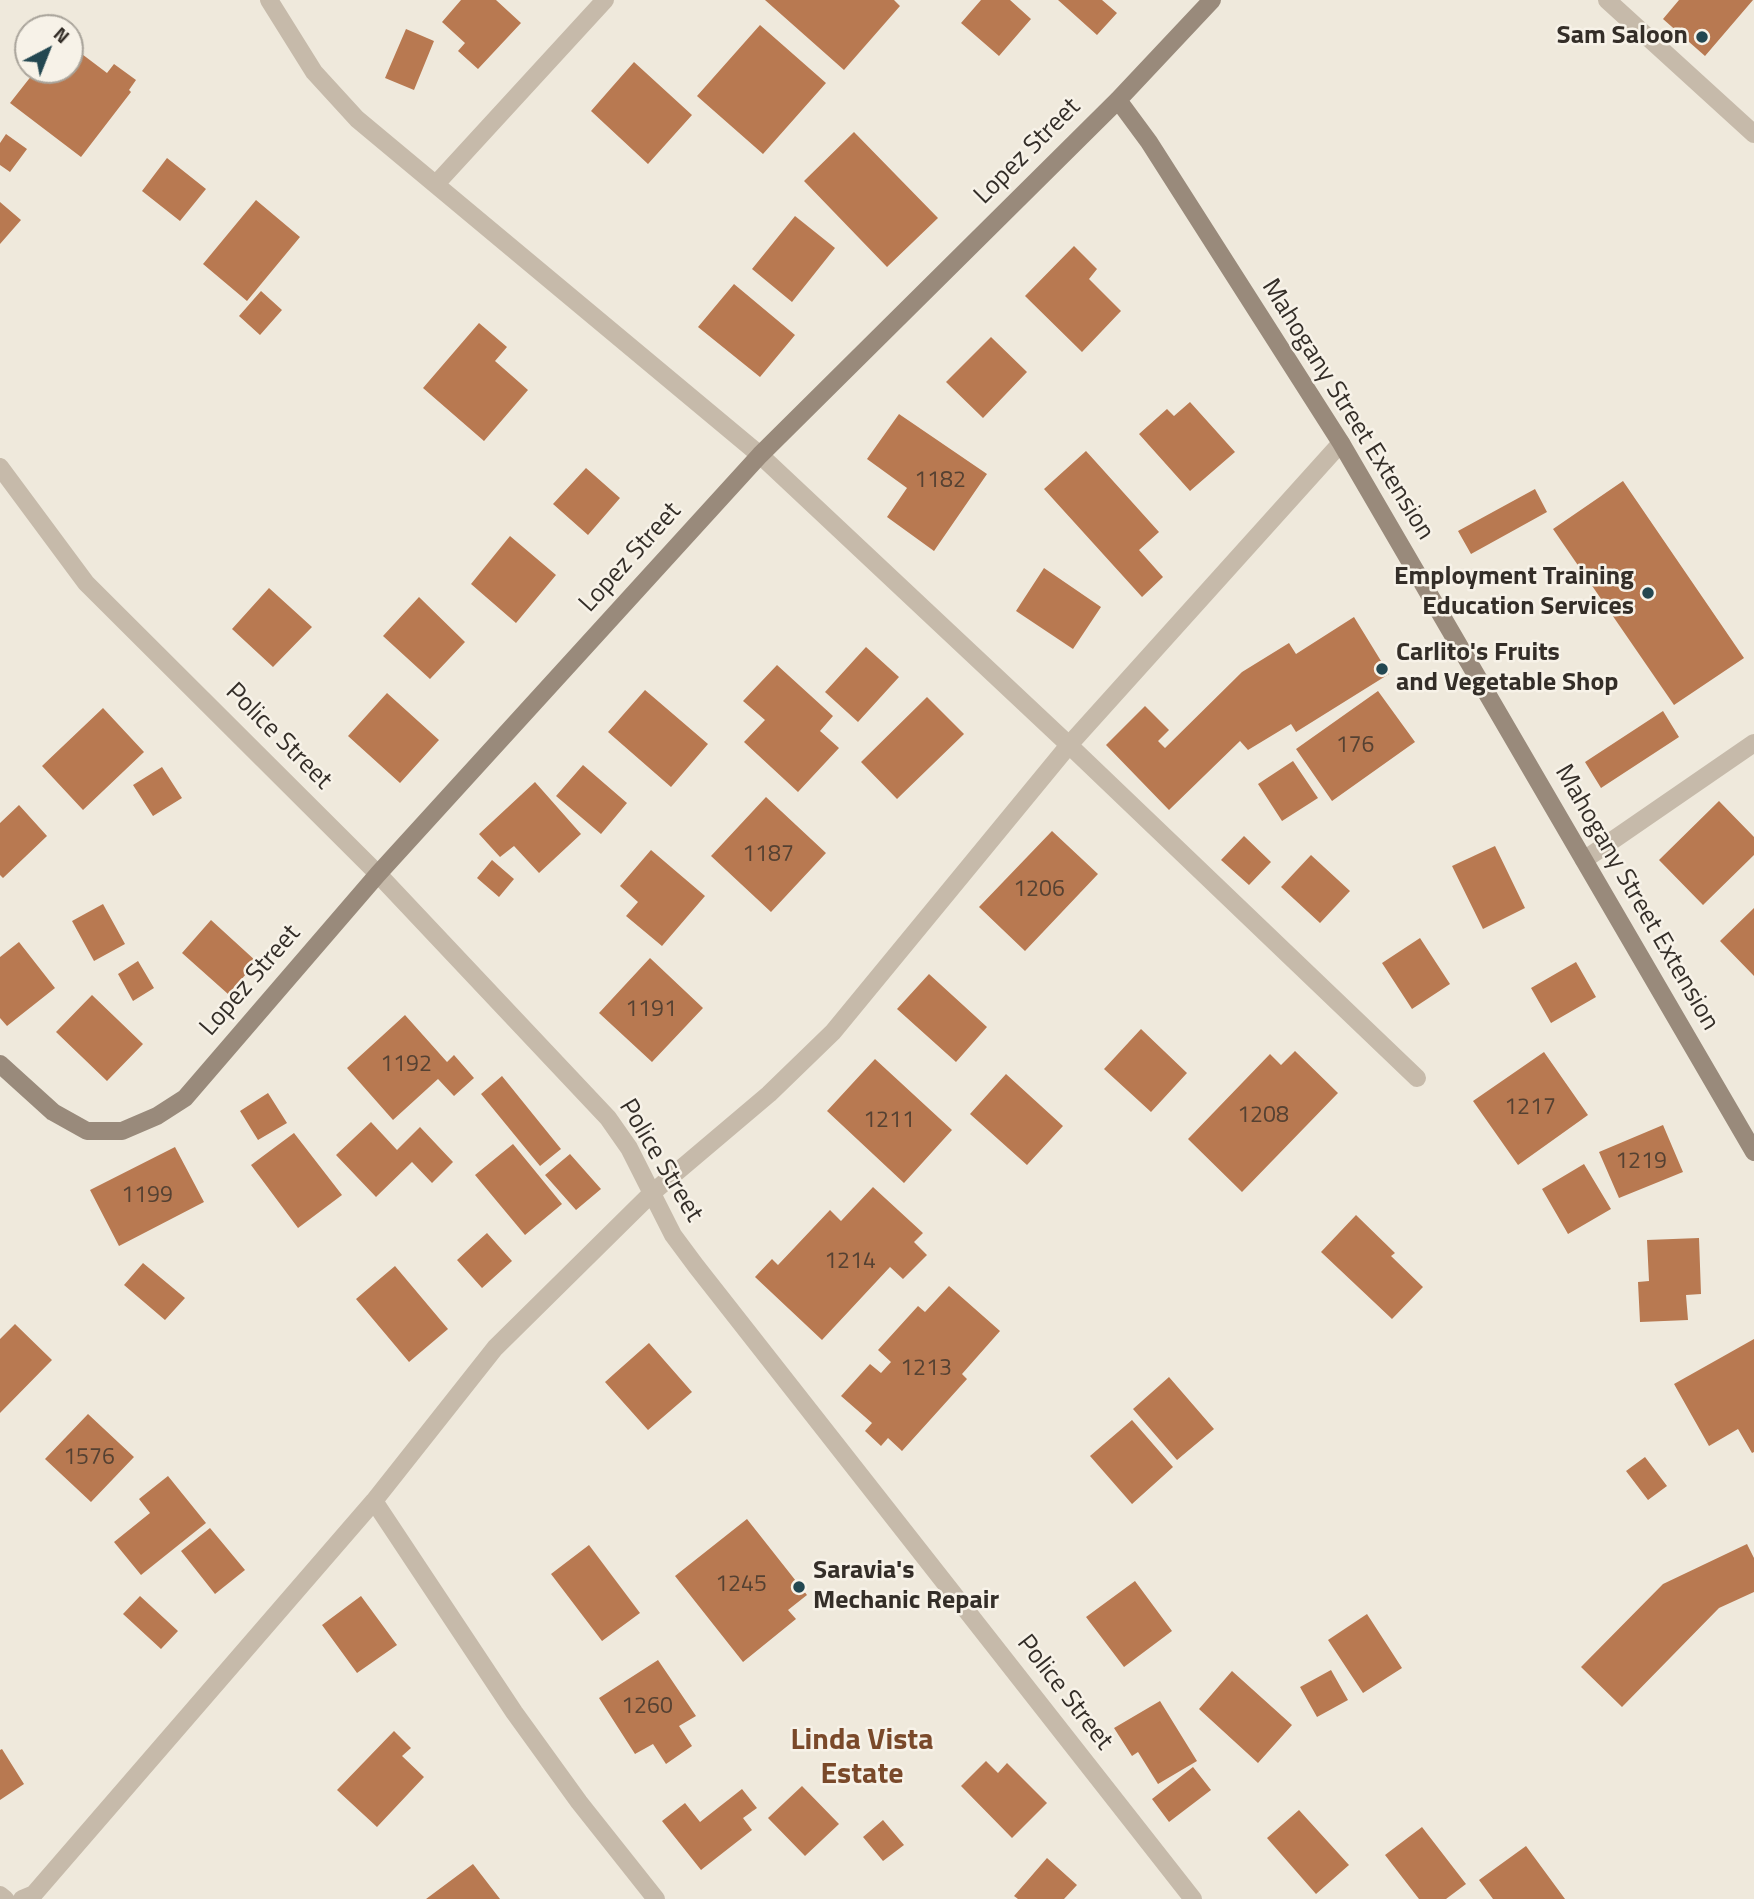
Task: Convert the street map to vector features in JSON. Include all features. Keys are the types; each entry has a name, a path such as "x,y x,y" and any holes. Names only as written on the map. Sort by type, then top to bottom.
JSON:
{"street":[{"path":"269,0 314,72 357,119 760,455 1069,745 1417,1078"},
{"path":"436,184 605,0"},
{"name":"Lopez Street","path":"0,1064 53,1112 87,1132 122,1131 157,1116 185,1098 378,874 760,455 1118,100 1212,0"},
{"path":"1606,0 1754,134"},
{"name":"Mahogany Street Extension","path":"1118,100 1149,142 1341,443 1754,1152"},
{"path":"22,1899 34,1894 374,1502 495,1348 652,1193 769,1094 833,1032 1069,745 1341,443"},
{"name":"Police Street","path":"0,467 86,583 378,874 608,1118 629,1149 673,1235 696,1266 1193,1899"},
{"path":"1584,860 1754,743"},
{"path":"374,1502 514,1712 579,1802 656,1899"},
{"path":"0,1895 5,1899"}],"building":[{"path":"461,0 496,0 521,23 478,69 458,51 465,43 442,22"},
{"path":"765,0 894,0 900,6 844,70"},
{"path":"981,0 1010,0 1031,19 999,56 961,23"},
{"path":"1058,0 1102,0 1117,13 1097,35"},
{"name":"Sam Saloon","path":"1679,0 1753,0 1705,56 1663,19"},
{"path":"760,25 826,83 763,154 697,96"},
{"path":"406,29 434,41 414,90 385,78"},
{"path":"84,56 107,73 114,64 136,80 129,90 131,92 81,157 10,103 25,84 84,84"},
{"path":"634,62 692,115 648,164 591,111"},
{"path":"854,132 938,218 887,267 804,181"},
{"path":"6,134 27,149 10,172 0,165 0,143"},
{"path":"167,158 206,189 180,221 142,191"},
{"path":"256,200 300,237 247,301 203,264"},
{"path":"0,202 21,220 0,244"},
{"path":"795,216 835,248 792,302 752,269"},
{"path":"1074,246 1097,269 1089,279 1121,311 1082,352 1025,296"},
{"path":"734,284 795,335 760,377 698,327"},
{"path":"261,291 282,310 260,335 239,316"},
{"path":"479,323 507,347 495,361 528,390 484,441 423,388"},
{"path":"991,337 1027,372 983,418 946,382"},
{"path":"1190,402 1235,452 1190,491 1139,434 1167,409 1174,416"},
{"path":"899,414 987,474 934,551 887,517 907,488 867,459"},
{"path":"1086,451 1159,532 1139,550 1163,577 1142,597 1044,489"},
{"path":"586,468 620,498 588,535 553,504"},
{"name":"Employment Training Education Services","path":"1623,481 1744,658 1674,705 1553,529"},
{"path":"1535,489 1547,512 1471,554 1458,531"},
{"path":"510,536 556,575 516,623 471,584"},
{"path":"1044,568 1101,607 1073,649 1016,611"},
{"path":"269,588 312,627 273,667 232,629"},
{"path":"419,597 465,642 430,679 383,636"},
{"path":"1354,617 1389,674 1296,732 1291,724 1248,750 1240,741 1169,810 1106,745 1145,706 1169,730 1158,741 1165,748 1242,672 1289,643 1296,654"},
{"path":"866,647 899,677 858,722 825,692"},
{"path":"777,665 833,716 820,731 839,748 798,792 744,742 765,720 743,701"},
{"path":"645,690 708,744 671,787 608,732"},
{"path":"1378,691 1415,742 1332,801 1296,749"},
{"path":"387,693 439,740 400,783 348,736"},
{"path":"927,697 964,734 897,799 861,762"},
{"path":"103,708 144,752 83,810 42,766"},
{"path":"1663,711 1679,737 1601,788 1585,762"},
{"path":"1293,761 1318,798 1282,821 1258,784"},
{"path":"583,765 627,803 601,834 556,796"},
{"path":"162,767 182,798 153,816 133,785"},
{"path":"535,782 581,834 539,873 514,846 500,857 479,834"},
{"path":"766,797 826,853 771,912 711,856"},
{"path":"1719,801 1754,837 1754,855 1703,905 1659,860"},
{"path":"19,805 47,836 3,878 0,875 0,823"},
{"path":"1052,831 1098,874 1025,951 979,907"},
{"path":"1244,836 1271,862 1249,885 1221,860"},
{"path":"1495,846 1525,908 1483,929 1452,866"},
{"path":"651,850 705,896 662,946 626,916 638,902 620,886"},
{"path":"1311,855 1350,891 1320,923 1281,887"},
{"path":"492,860 514,879 499,897 477,878"},
{"path":"103,904 125,944 94,961 72,921"},
{"path":"1754,908 1754,976 1720,941"},
{"path":"211,920 257,962 228,994 182,953"},
{"path":"1420,938 1450,984 1412,1009 1382,963"},
{"path":"19,942 55,988 7,1026 0,1018 0,957"},
{"path":"650,958 703,1008 652,1062 599,1013"},
{"path":"138,961 154,988 133,1001 118,974"},
{"path":"1576,962 1596,997 1551,1023 1531,988"},
{"path":"929,974 987,1027 956,1062 897,1009"},
{"path":"92,995 143,1044 107,1081 56,1032"},
{"path":"405,1015 447,1062 454,1055 474,1078 454,1096 438,1079 393,1120 347,1068"},
{"path":"1141,1029 1187,1073 1151,1112 1104,1069"},
{"path":"1295,1051 1338,1093 1242,1192 1188,1139 1270,1054 1281,1065"},
{"path":"1544,1052 1588,1115 1518,1165 1473,1101"},
{"path":"875,1059 952,1130 904,1183 827,1111"},
{"path":"1006,1074 1063,1126 1027,1165 970,1114"},
{"path":"502,1076 561,1149 540,1166 481,1094"},
{"path":"268,1093 287,1123 258,1140 240,1111"},
{"path":"371,1122 397,1150 420,1127 453,1162 432,1183 412,1162 376,1197 336,1155"},
{"path":"1663,1125 1683,1172 1619,1198 1599,1152"},
{"path":"294,1133 342,1195 298,1228 251,1165"},
{"path":"513,1144 562,1204 525,1235 475,1175"},
{"path":"175,1147 204,1202 119,1246 90,1190"},
{"path":"570,1154 601,1189 576,1210 545,1175"},
{"path":"1584,1164 1611,1209 1568,1234 1542,1189"},
{"path":"873,1187 923,1233 914,1242 927,1255 903,1279 890,1267 822,1340 755,1277 772,1259 778,1265 830,1210 841,1221"},
{"path":"1356,1215 1395,1253 1391,1256 1423,1287 1392,1319 1321,1252"},
{"path":"487,1233 512,1261 482,1288 457,1260"},
{"path":"1699,1238 1701,1294 1686,1295 1688,1320 1640,1322 1638,1282 1649,1281 1647,1240"},
{"path":"143,1263 185,1298 165,1320 124,1285"},
{"path":"395,1266 448,1329 409,1362 356,1299"},
{"path":"949,1286 1000,1331 962,1374 967,1379 902,1451 888,1438 881,1446 865,1431 872,1423 841,1396 870,1364 881,1373 891,1362 878,1350 918,1306 925,1312"},
{"path":"15,1324 52,1360 0,1413 0,1339"},
{"path":"1754,1339 1754,1452 1752,1453 1738,1429 1709,1446 1674,1384"},
{"path":"649,1343 692,1392 648,1430 605,1382"},
{"path":"1169,1377 1214,1429 1177,1460 1133,1409"},
{"path":"88,1414 134,1457 91,1502 45,1459"},
{"path":"1132,1420 1173,1467 1132,1504 1090,1456"},
{"path":"1645,1457 1667,1486 1648,1500 1626,1471"},
{"path":"168,1476 206,1523 141,1575 114,1542 150,1513 139,1499"},
{"path":"747,1519 807,1595 788,1610 796,1619 743,1662 675,1576"},
{"path":"210,1528 245,1570 215,1594 181,1551"},
{"path":"1747,1544 1754,1558 1754,1592 1719,1608 1622,1707 1581,1667 1663,1584"},
{"path":"589,1545 640,1613 602,1641 551,1574"},
{"path":"1135,1581 1172,1631 1124,1667 1086,1617"},
{"path":"140,1596 178,1631 161,1649 123,1614"},
{"path":"361,1596 397,1645 357,1673 322,1625"},
{"path":"1367,1614 1402,1668 1363,1693 1328,1640"},
{"path":"658,1660 696,1716 679,1726 692,1746 666,1764 653,1744 635,1754 599,1698"},
{"path":"1331,1670 1348,1700 1317,1717 1300,1687"},
{"path":"1232,1671 1292,1725 1258,1763 1199,1709"},
{"path":"1160,1701 1197,1761 1158,1784 1138,1752 1132,1756 1114,1728"},
{"path":"394,1731 411,1748 402,1756 424,1777 377,1827 337,1790"},
{"path":"2,1749 24,1784 0,1800 0,1750"},
{"path":"986,1761 998,1773 1007,1763 1047,1803 1012,1838 961,1786"},
{"path":"1193,1767 1211,1790 1169,1822 1152,1799"},
{"path":"802,1786 839,1824 805,1856 768,1818"},
{"path":"742,1789 757,1808 743,1818 752,1830 701,1870 662,1821 685,1803 700,1822"},
{"path":"1299,1810 1349,1865 1316,1894 1267,1838"},
{"path":"883,1820 904,1845 883,1861 863,1837"},
{"path":"1422,1827 1466,1884 1446,1899 1419,1899 1385,1855"},
{"path":"1526,1846 1565,1899 1493,1899 1479,1880"},
{"path":"1047,1858 1077,1885 1064,1899 1018,1899 1014,1896"},
{"path":"473,1864 500,1899 426,1899"}],"place":[{"name":"Sam Saloon","path":"1702,37"},
{"name":"Employment Training Education Services","path":"1648,593"},
{"name":"Carlito's Fruits and Vegetable Shop","path":"1382,669"},
{"name":"Saravia's Mechanic Repair","path":"799,1587"}],"district":[{"name":"Linda Vista Estate","path":"862,1759"}]}
